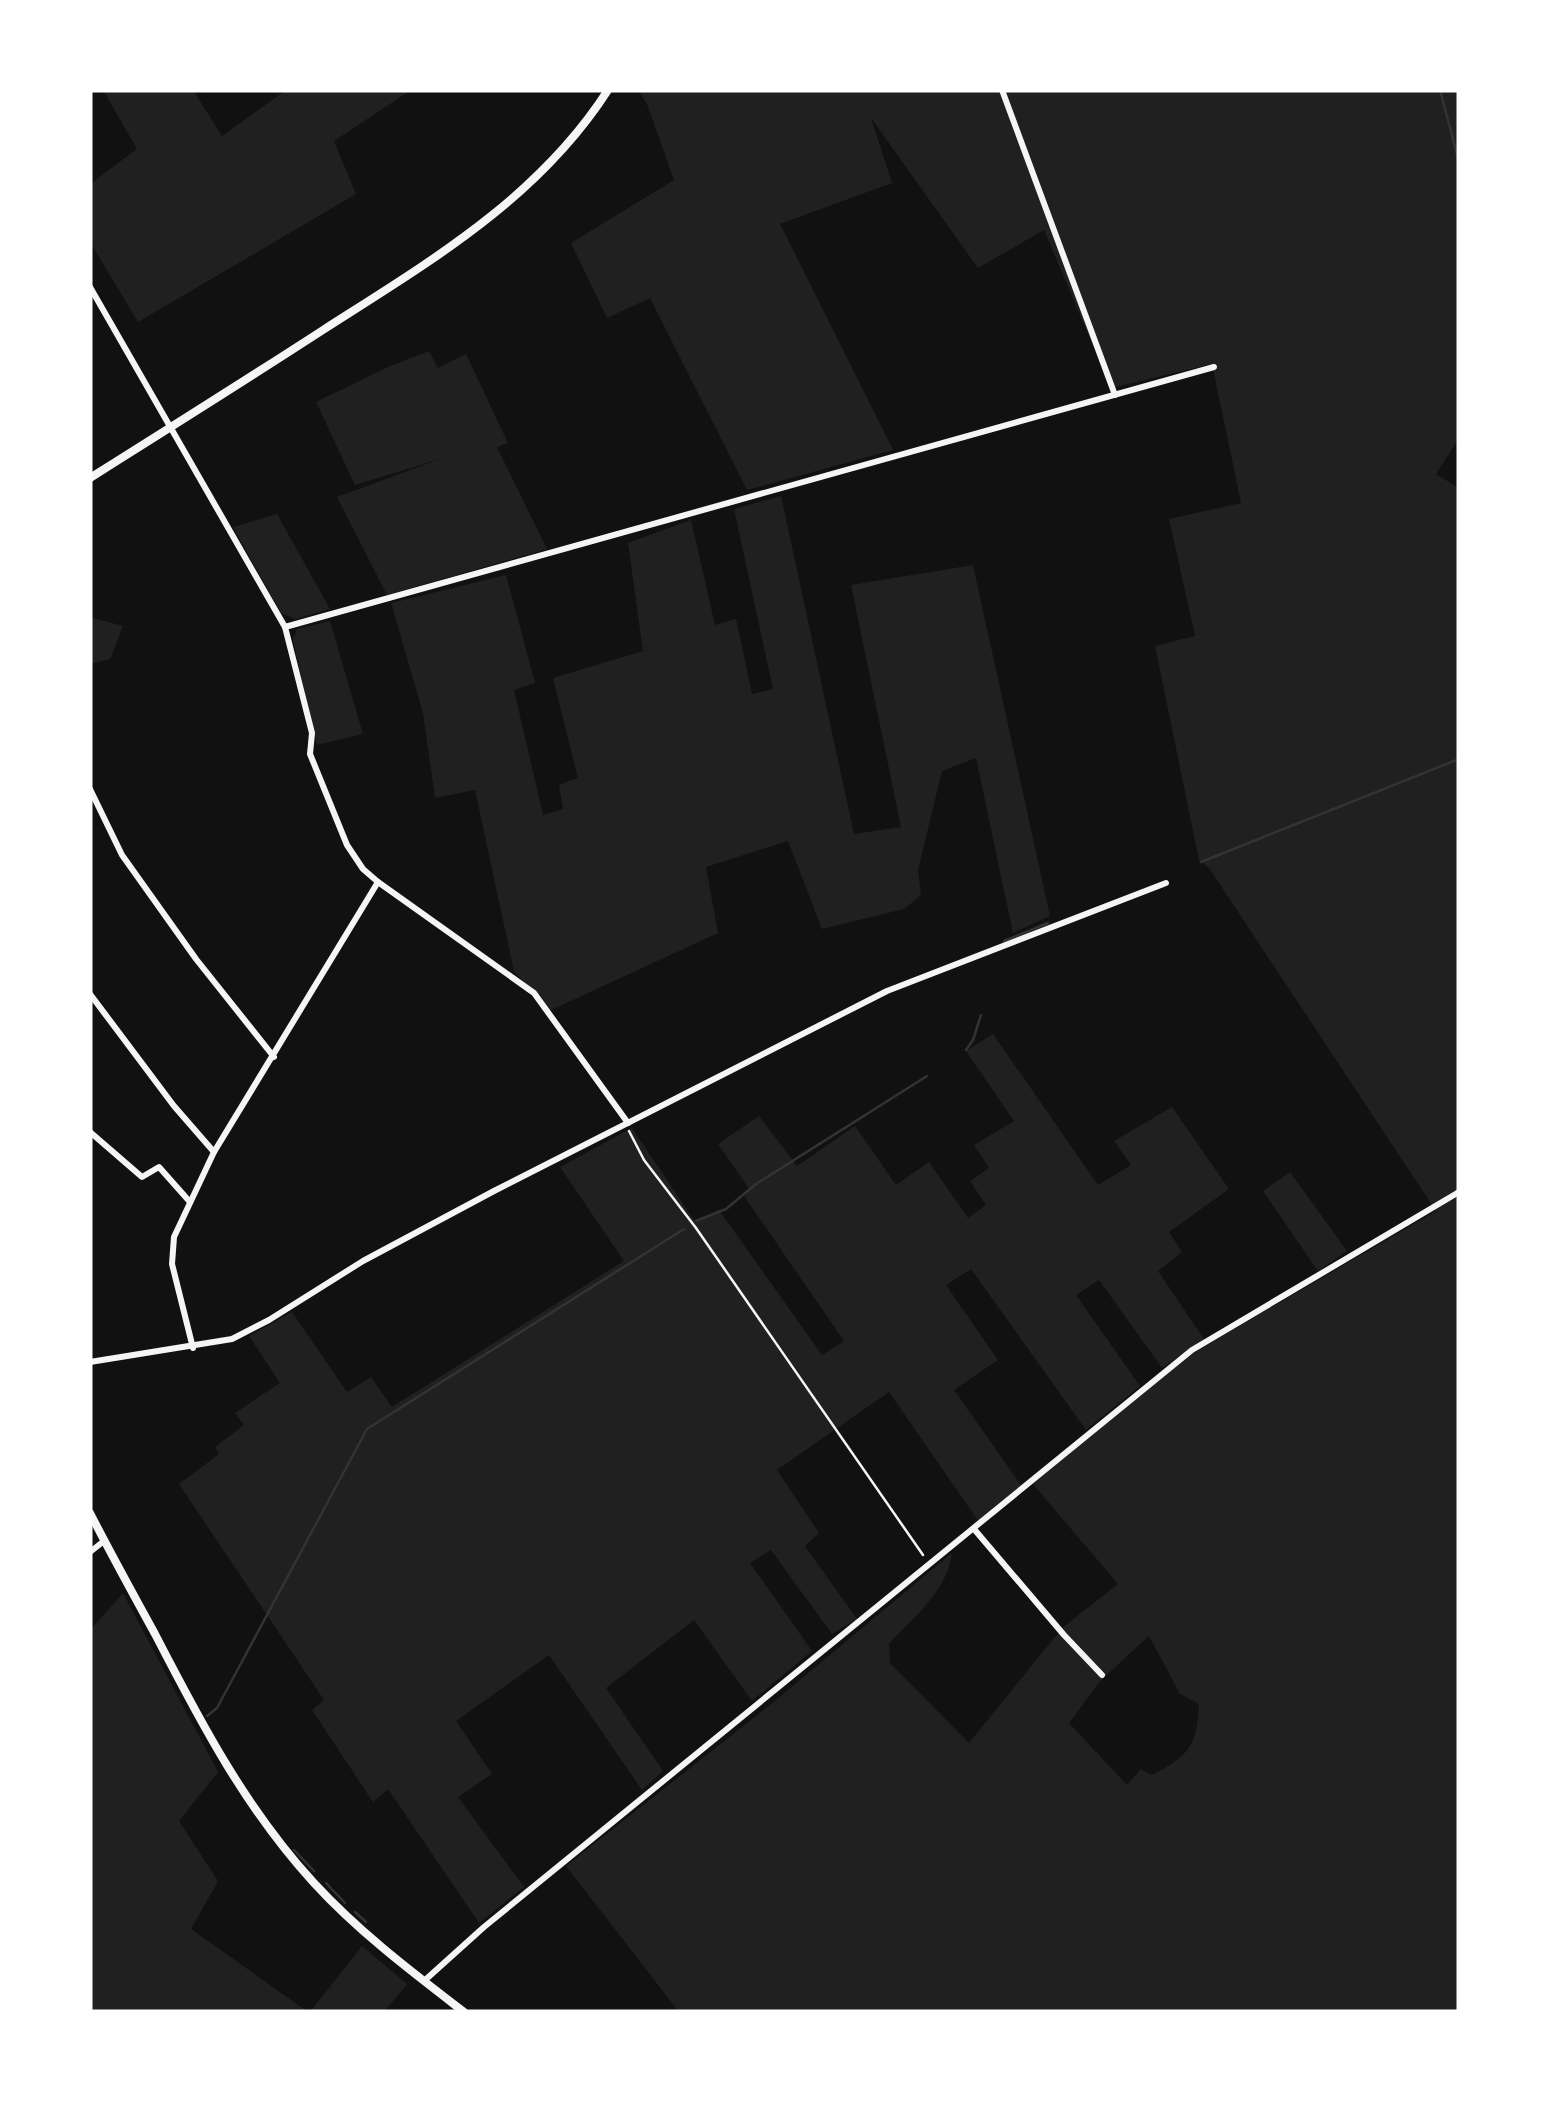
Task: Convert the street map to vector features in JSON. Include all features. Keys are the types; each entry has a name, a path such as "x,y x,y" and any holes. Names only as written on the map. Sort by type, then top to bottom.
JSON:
{"street":[{"path":"90,478 495,216 562,150 608,90"},
{"path":"1002,90 1115,395"},
{"path":"90,287 285,628 312,734 310,754 347,845 362,869 534,993 626,1124"},
{"path":"285,628 1214,367"},
{"path":"90,790 122,855 196,959 274,1057"},
{"path":"193,1348 171,1255 174,1237 214,1152 378,882"},
{"path":"90,1362 232,1340 363,1262 886,991 1166,883"},
{"path":"90,994 174,1106 214,1152"},
{"path":"90,1132 142,1177 159,1167 190,1202"},
{"path":"424,1980 1192,1350 1459,1192"},
{"path":"90,1514 228,1771 267,1828 343,1913 464,2012"},
{"path":"974,1529 1102,1674"},
{"path":"90,1552 104,1542"}],"path":[{"path":"626,1124 644,1160 696,1228 930,1565"}],"shaded area":[{"path":"103,90 193,90 222,136 286,90 411,90 334,141 356,194 138,322 90,242 90,184 137,149"},
{"path":"638,90 1459,90 1459,438 1436,474 1459,488 1459,2012 679,2012 566,1866 770,1705 952,1553 937,1591 889,1644 890,1663 969,1743 1062,1628 1118,1584 1032,1483 1192,1354 1436,1211 1209,868 1199,860 1155,646 1195,636 1169,519 1241,503 1212,364 1111,388 1044,230 978,268 871,118 892,183 780,224 893,450 747,490 650,298 607,318 571,243 674,180 647,104","holes":["1149,1636 1180,1694 1199,1704 1193,1740 1174,1762 1151,1775 1141,1769 1127,1785 1069,1723 1101,1680"]},
{"path":"429,351 438,368 466,354 508,443 497,447 547,549 387,595 337,497 440,459 355,485 316,402"},
{"path":"781,496 854,834 901,827 851,585 973,565 1050,916 1013,933 976,758 942,771 918,870 921,895 904,909 822,929 788,841 706,867 718,933 549,1011 514,971 475,790 435,798 423,713 391,603 506,575 535,683 514,690 543,815 563,809 559,785 578,778 553,678 643,651 628,543 691,520 715,625 736,619 752,694 773,689 734,509"},
{"path":"277,514 330,609 295,619 281,613 233,527"},
{"path":"90,617 123,626 110,659 90,664"},
{"path":"330,621 363,734 317,745 293,640 297,629"},
{"path":"993,1034 1098,1185 1131,1165 1114,1141 1172,1107 1229,1189 1169,1232 1182,1252 1158,1271 1204,1339 1162,1368 1099,1280 1076,1295 1140,1386 1086,1430 971,1269 946,1285 998,1360 954,1390 1021,1485 979,1522 889,1392 777,1470 819,1533 805,1546 857,1619 832,1634 771,1550 750,1563 812,1651 752,1701 694,1620 606,1688 663,1771 642,1790 549,1655 456,1721 492,1774 458,1797 524,1887 479,1923 388,1789 373,1802 312,1710 324,1700 179,1484 219,1454 215,1447 244,1425 235,1413 280,1383 249,1336 292,1312 347,1392 371,1377 392,1407 624,1261 560,1167 632,1128 696,1223 719,1210 822,1355 844,1341 744,1196 750,1190 718,1144 759,1116 797,1166 855,1126 896,1185 929,1162 968,1218 986,1205 970,1181 989,1168 974,1145 1014,1121 966,1051"},
{"path":"1290,1172 1347,1251 1318,1271 1263,1191"},
{"path":"123,1593 218,1772 179,1821 218,1881 191,1929 308,2012 90,2012 90,1630"},
{"path":"362,1946 407,1984 384,2012 310,2012"}],"waterway":[{"path":"1440,90 1459,162"},
{"path":"1201,862 1459,759"},
{"path":"1004,941 1048,923"},
{"path":"966,1050 981,1015"},
{"path":"696,1221 726,1209 756,1184 927,1076"},
{"path":"207,1716 217,1708 367,1429 684,1229"},
{"path":"294,1850 314,1871"},
{"path":"326,1883 345,1903"},
{"path":"355,1912 366,1922"}]}
